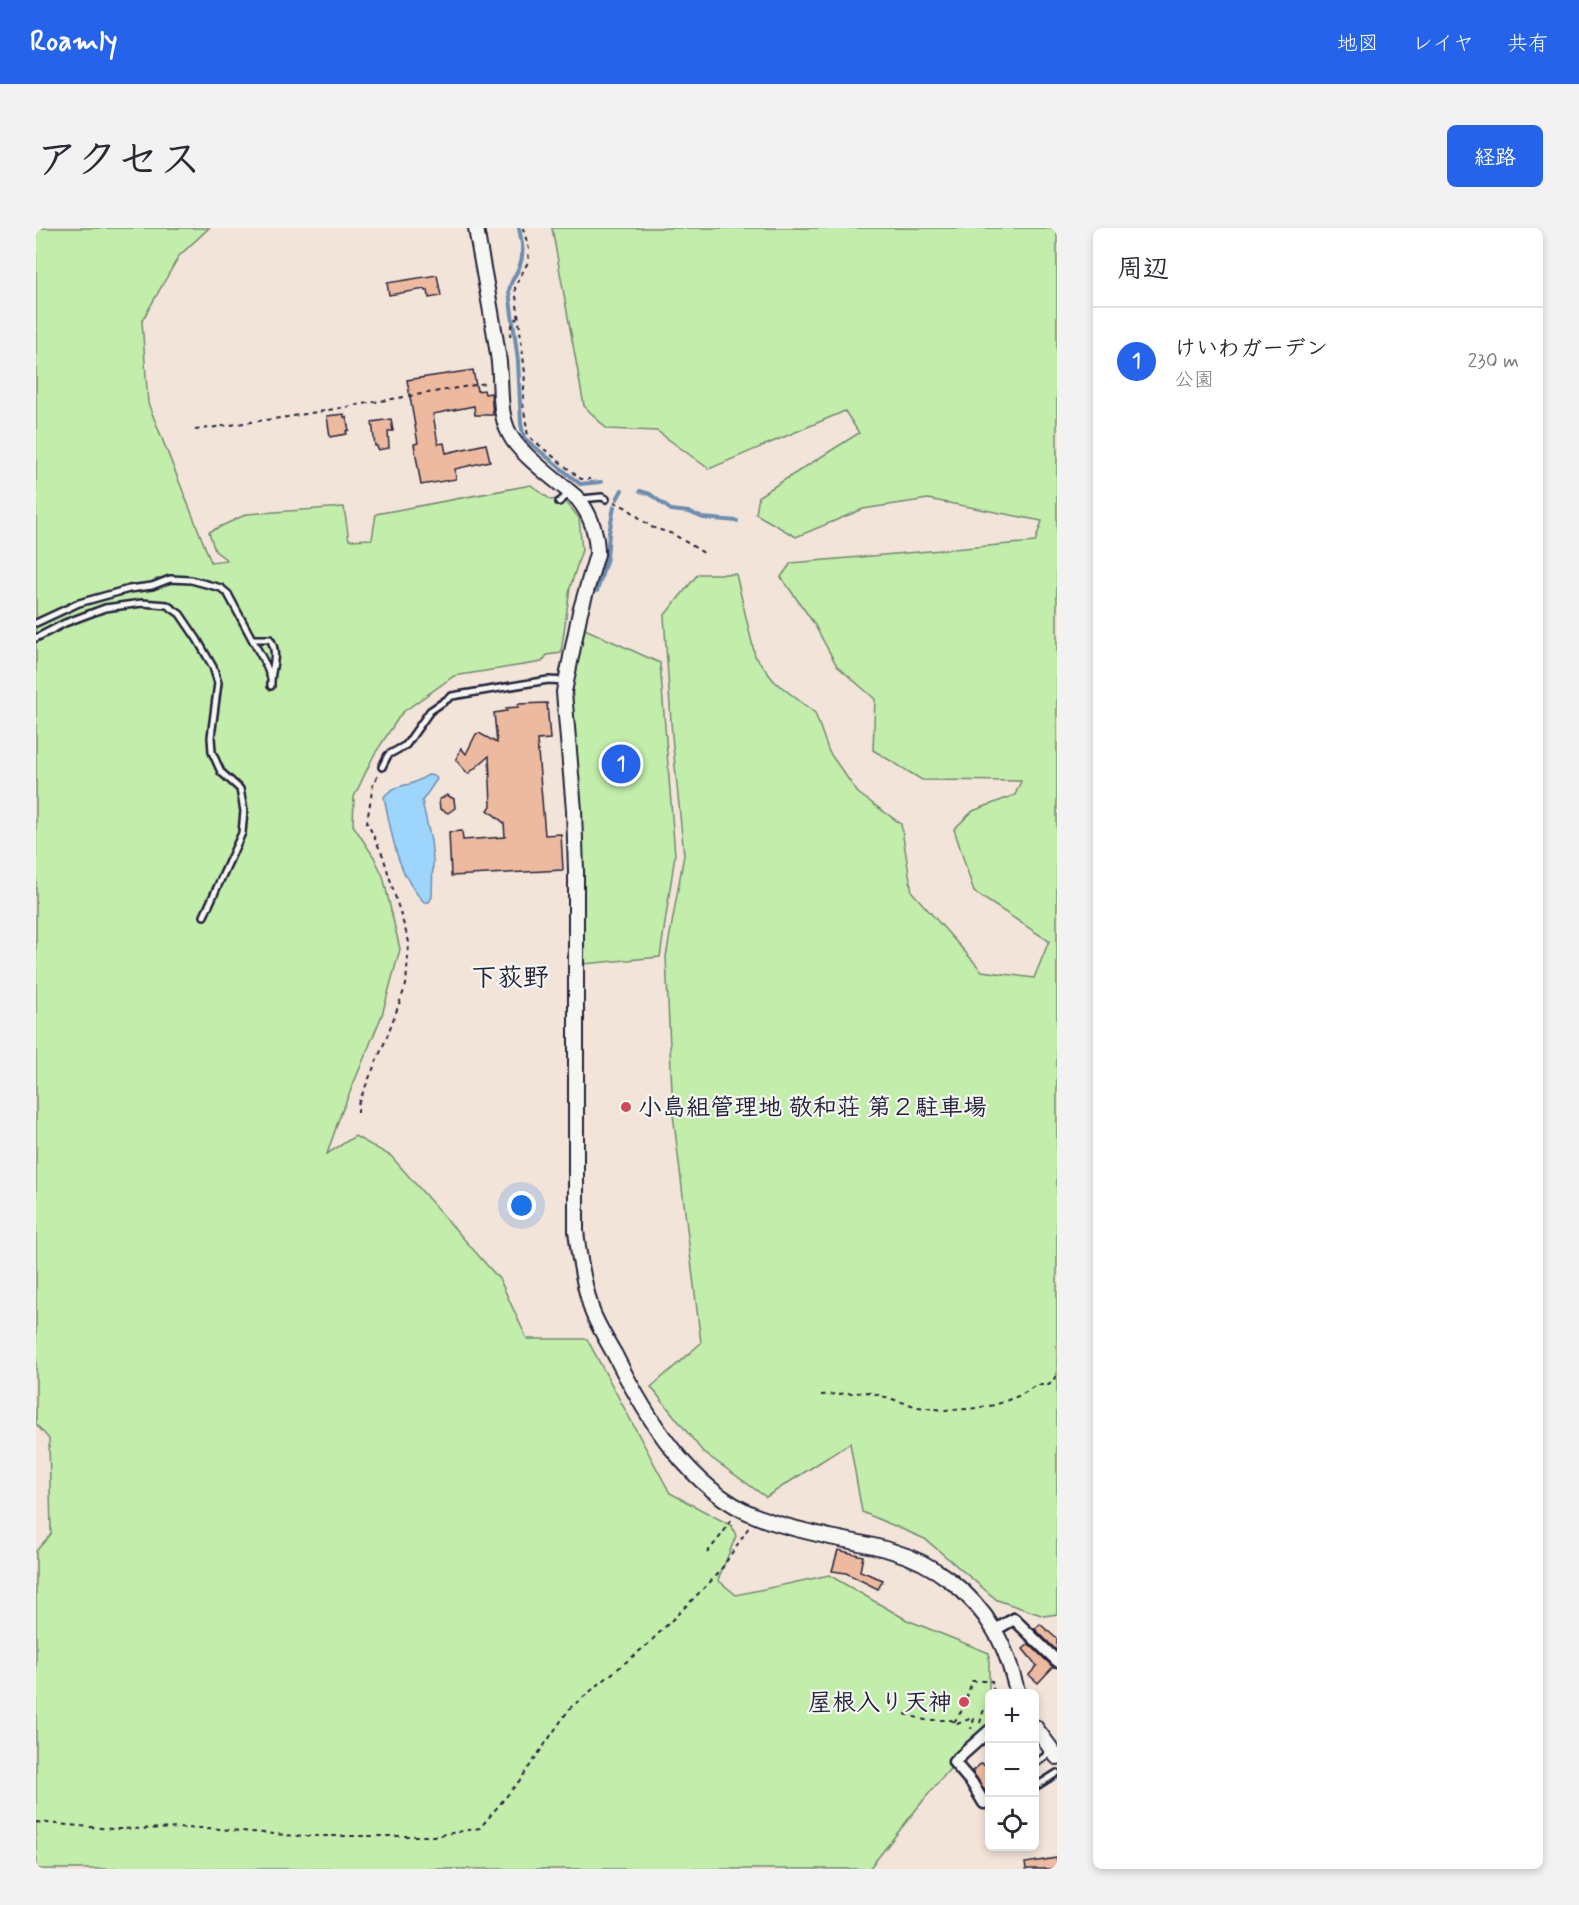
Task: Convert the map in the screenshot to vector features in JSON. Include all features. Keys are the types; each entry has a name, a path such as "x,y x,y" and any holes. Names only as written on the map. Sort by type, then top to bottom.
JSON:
{"street":[{"path":"476,228 499,358 502,414 508,432 518,447 575,495 589,515 596,535 597,554 580,612 566,681 564,712 575,820 576,1231 582,1271 593,1313 624,1375 666,1440 690,1471 714,1491 756,1517 893,1551 947,1577 978,1607 995,1630 1016,1689"},
{"path":"995,1630 1014,1619 1057,1661"},
{"path":"1039,1733 1054,1754"},
{"path":"984,1803 972,1783 954,1762 985,1734"}],"lane":[{"path":"559,502 575,495 606,499"},
{"path":"36,623 80,603 108,594 152,586 170,579 191,580 222,588 228,594 266,665 271,679"},
{"path":"36,638 65,623 105,608 142,603 167,605 180,614 197,639 213,667 218,682 211,737 212,752 221,772 240,789 244,811 242,833 204,916"},
{"path":"252,639 270,639 274,645 275,660 271,686"},
{"path":"382,767 388,755 406,745 430,711 452,696 548,680 566,681"},
{"path":"1039,1762 1054,1754"},
{"path":"1039,1784 1057,1773"}],"path":[{"path":"523,228 530,249 528,262 514,287 525,373 523,403 528,436 582,479 590,479"},
{"path":"195,430 287,417 500,380"},
{"path":"606,499 627,508 651,526 673,534 707,555"},
{"path":"358,1113 358,1104 406,985 409,942 383,856 367,822 373,785 382,767"},
{"path":"821,1395 869,1392 918,1407 945,1410 969,1409 994,1405 1021,1395 1036,1385 1049,1385 1057,1375"},
{"path":"706,1553 723,1533 738,1507"},
{"path":"36,1822 112,1829 208,1828 297,1836 435,1836 480,1828 520,1780 570,1708 648,1644 718,1574 756,1517"},
{"path":"954,1722 963,1709 972,1681 992,1681 993,1689"},
{"path":"905,1714 925,1720 951,1720 957,1724 974,1718 971,1731"}],"green space":[{"path":"36,228 209,228 179,256 142,321 148,403 211,562 227,560 215,551 209,532 247,514 344,507 349,540 372,539 376,514 531,485 551,500 563,498 579,518 582,550 570,588 561,653 547,655 542,662 454,676 403,712 374,755 354,797 353,825 374,857 383,876 400,949 382,1015 340,1116 327,1154 355,1136 391,1156 500,1280 527,1339 587,1339 670,1493 732,1526 736,1536 718,1580 736,1595 829,1575 907,1620 989,1653 989,1689 985,1689 985,1728 869,1869 36,1869 36,1551 51,1534 49,1439 36,1424"},
{"path":"552,228 1057,228 1057,1614 1044,1616 997,1600 925,1539 862,1512 850,1443 766,1497 703,1452 651,1387 701,1343 673,1114 666,957 684,855 672,736 664,616 698,574 736,574 755,656 774,681 815,713 829,752 858,793 901,824 912,892 982,971 1034,978 1049,941 974,892 954,829 973,811 1015,795 1021,781 922,780 873,750 875,699 837,666 813,622 781,577 791,563 1035,542 1042,521 928,499 863,509 796,537 756,514 759,496 859,433 845,411 709,469 657,431 607,429 584,406"},
{"path":"581,629 660,663 675,855 660,957 583,964 569,702"}],"water":[{"path":"428,775 435,776 437,779 422,801 433,860 432,897 429,902 424,902 407,879 401,866 384,797 392,789 415,782"}],"building":[{"path":"437,275 441,296 429,298 428,290 425,289 389,295 387,283"},
{"path":"473,370 477,391 484,390 485,394 491,393 493,415 475,415 474,406 433,414 438,444 444,443 446,453 486,444 490,461 455,469 456,479 421,485 414,444 418,443 407,380"},
{"path":"344,414 349,430 346,431 347,434 330,437 327,416"},
{"path":"391,419 393,431 388,431 389,448 378,450 375,446 372,422"},
{"path":"547,703 550,739 537,740 545,835 561,834 563,870 451,876 449,832 462,831 463,840 505,837 504,823 488,810 491,806 489,756 468,774 456,760 461,748 466,754 476,734 479,733 497,743 494,713 507,711 506,708 518,707 518,704"},
{"path":"447,795 454,799 455,808 448,813 440,809 439,800"},
{"path":"838,1550 863,1556 860,1571 883,1580 878,1589 846,1573 832,1571"},
{"path":"1040,1624 1057,1639 1057,1651 1035,1629"},
{"path":"1029,1644 1053,1667 1038,1683 1029,1675 1037,1666 1023,1649"},
{"path":"982,1763 985,1766 985,1790 972,1771"},
{"path":"1057,1858 1057,1869 1026,1869 1025,1863"}],"waterway":[{"path":"519,228 522,258 509,291 518,361 521,424 524,438 580,484 601,482"},
{"path":"617,499 622,490"},
{"path":"640,491 650,494 671,510 689,512 703,518 737,521"},
{"path":"597,591 607,558 614,507"}],"place":[{"name":"けいわガーデン","path":"621,764"},
{"name":"小島組管理地 敬和荘 第２駐車場","path":"626,1107"},
{"name":"屋根入り天神","path":"964,1702"}],"district":[{"name":"下荻野","path":"510,977"}]}
